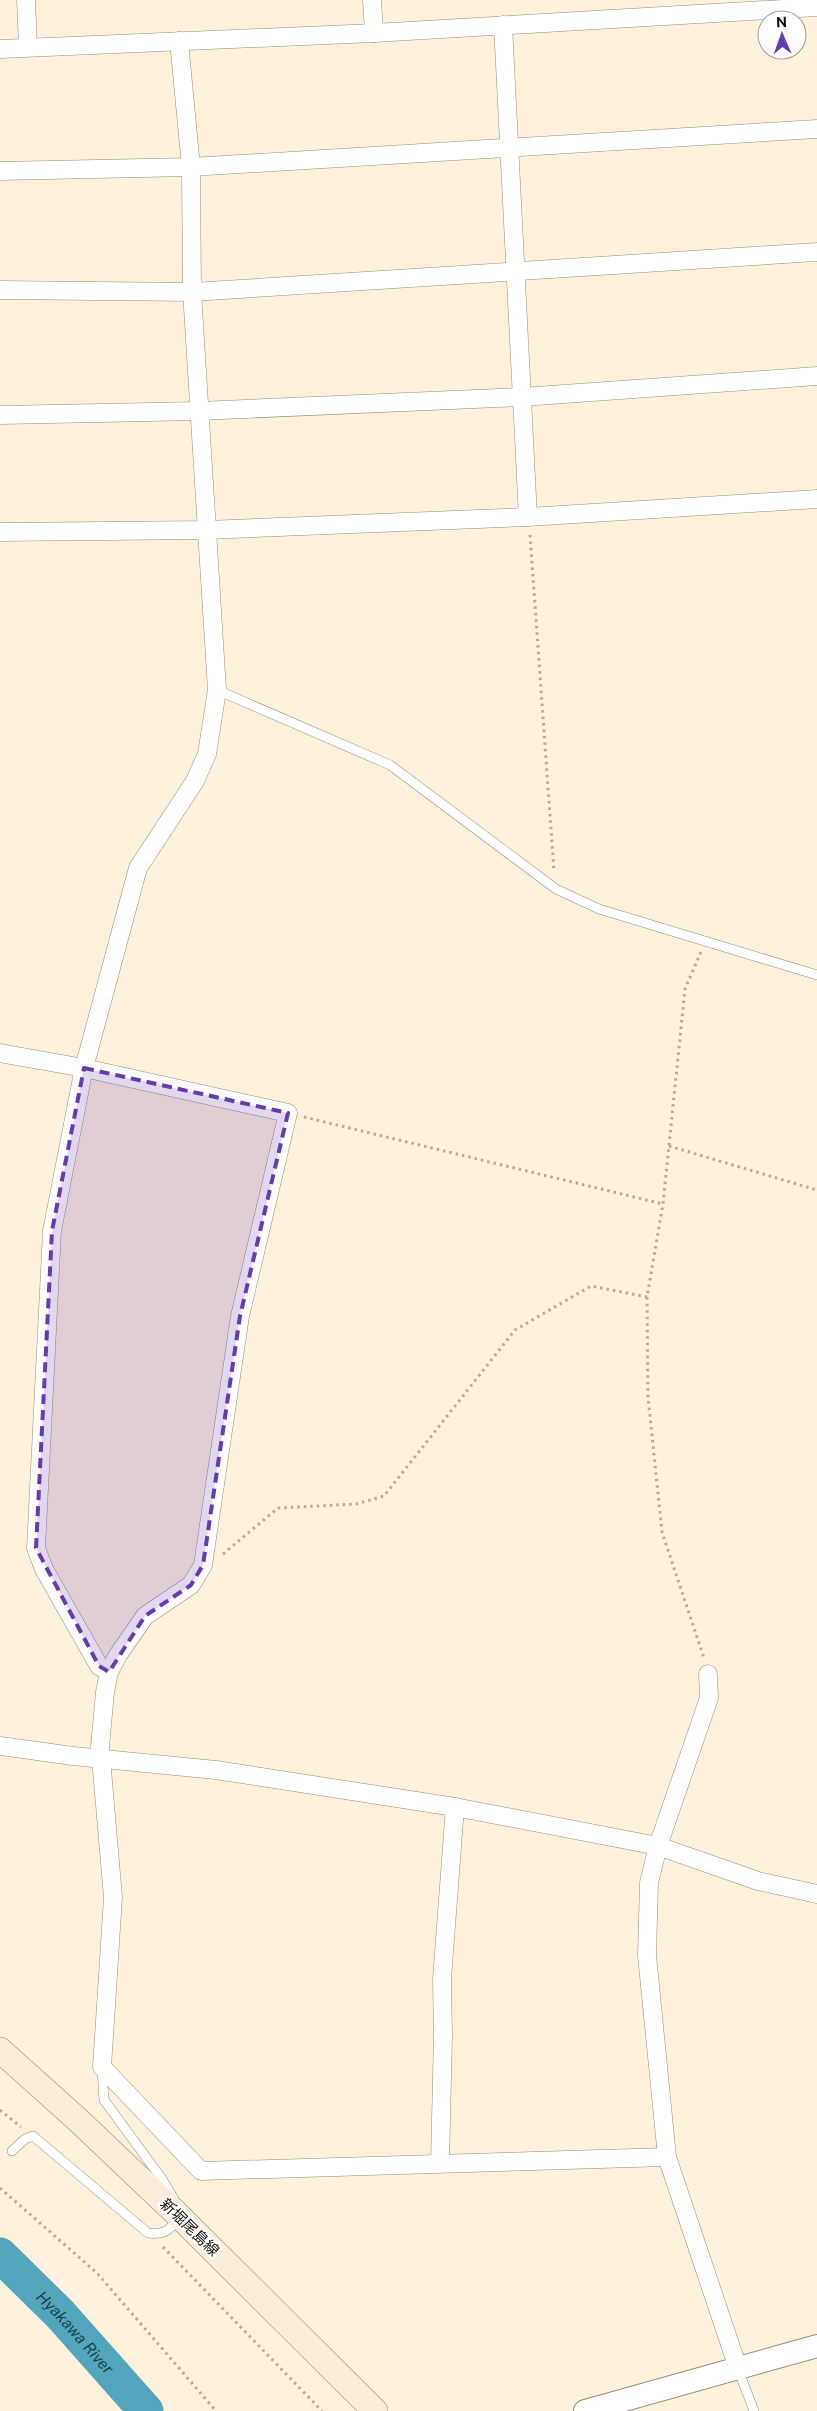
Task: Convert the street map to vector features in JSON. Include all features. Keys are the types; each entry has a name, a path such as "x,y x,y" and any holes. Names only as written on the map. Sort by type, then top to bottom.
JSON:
{"main road":[{"name":"新堀尾島線","path":"0,2050 78,2120 179,2216 375,2411"}],"street":[{"path":"26,0 28,48"},
{"path":"372,0 374,33"},
{"path":"0,49 374,33 817,7"},
{"path":"503,25 528,517"},
{"path":"109,1672 98,1666 44,1568 36,1548 52,1231 84,1068 138,868 195,781 206,754 218,690 198,411 192,292 191,167 179,41"},
{"path":"0,171 191,167 817,129"},
{"path":"0,290 192,292 817,252"},
{"path":"0,415 198,411 522,397 817,376"},
{"path":"0,532 207,530 528,517 817,499"},
{"path":"0,1053 84,1068 288,1113 240,1316 203,1565 191,1585 145,1616 118,1655 109,1672 100,1747 113,1897 102,2067 201,2171 440,2162 667,2157"},
{"path":"708,1674 709,1698 658,1846 649,1883 647,1955 667,2157 738,2368"},
{"path":"0,1746 73,1756 216,1770 455,1807 658,1846 758,1881 817,1894"},
{"path":"440,2162 443,2036 442,1979 455,1807"},
{"path":"585,2411 817,2346"}],"lane":[{"path":"218,690 390,765 556,889 599,909 705,943 817,975"},
{"path":"12,2151 25,2139 33,2136 148,2233 160,2234 170,2230 179,2216 172,2195 104,2100 102,2067"},
{"path":"738,2368 754,2411"}],"path":[{"path":"528,517 556,889"},
{"path":"705,943 685,989 663,1204 647,1297 648,1397 662,1532 708,1674"},
{"path":"288,1113 663,1204"},
{"path":"669,1146 817,1190"},
{"path":"203,1565 220,1556 278,1508 356,1504 384,1496 515,1330 591,1286 647,1297"},
{"path":"0,2110 33,2136"},
{"path":"0,2188 97,2273 216,2411"},
{"path":"148,2233 322,2411"}],"highlighted area":[{"path":"84,1068 288,1113 240,1316 203,1565 191,1585 145,1616 109,1672 99,1666 36,1548 52,1231"}],"waterway":[{"name":"Hyakawa River","path":"0,2255 60,2314 146,2411"}]}
